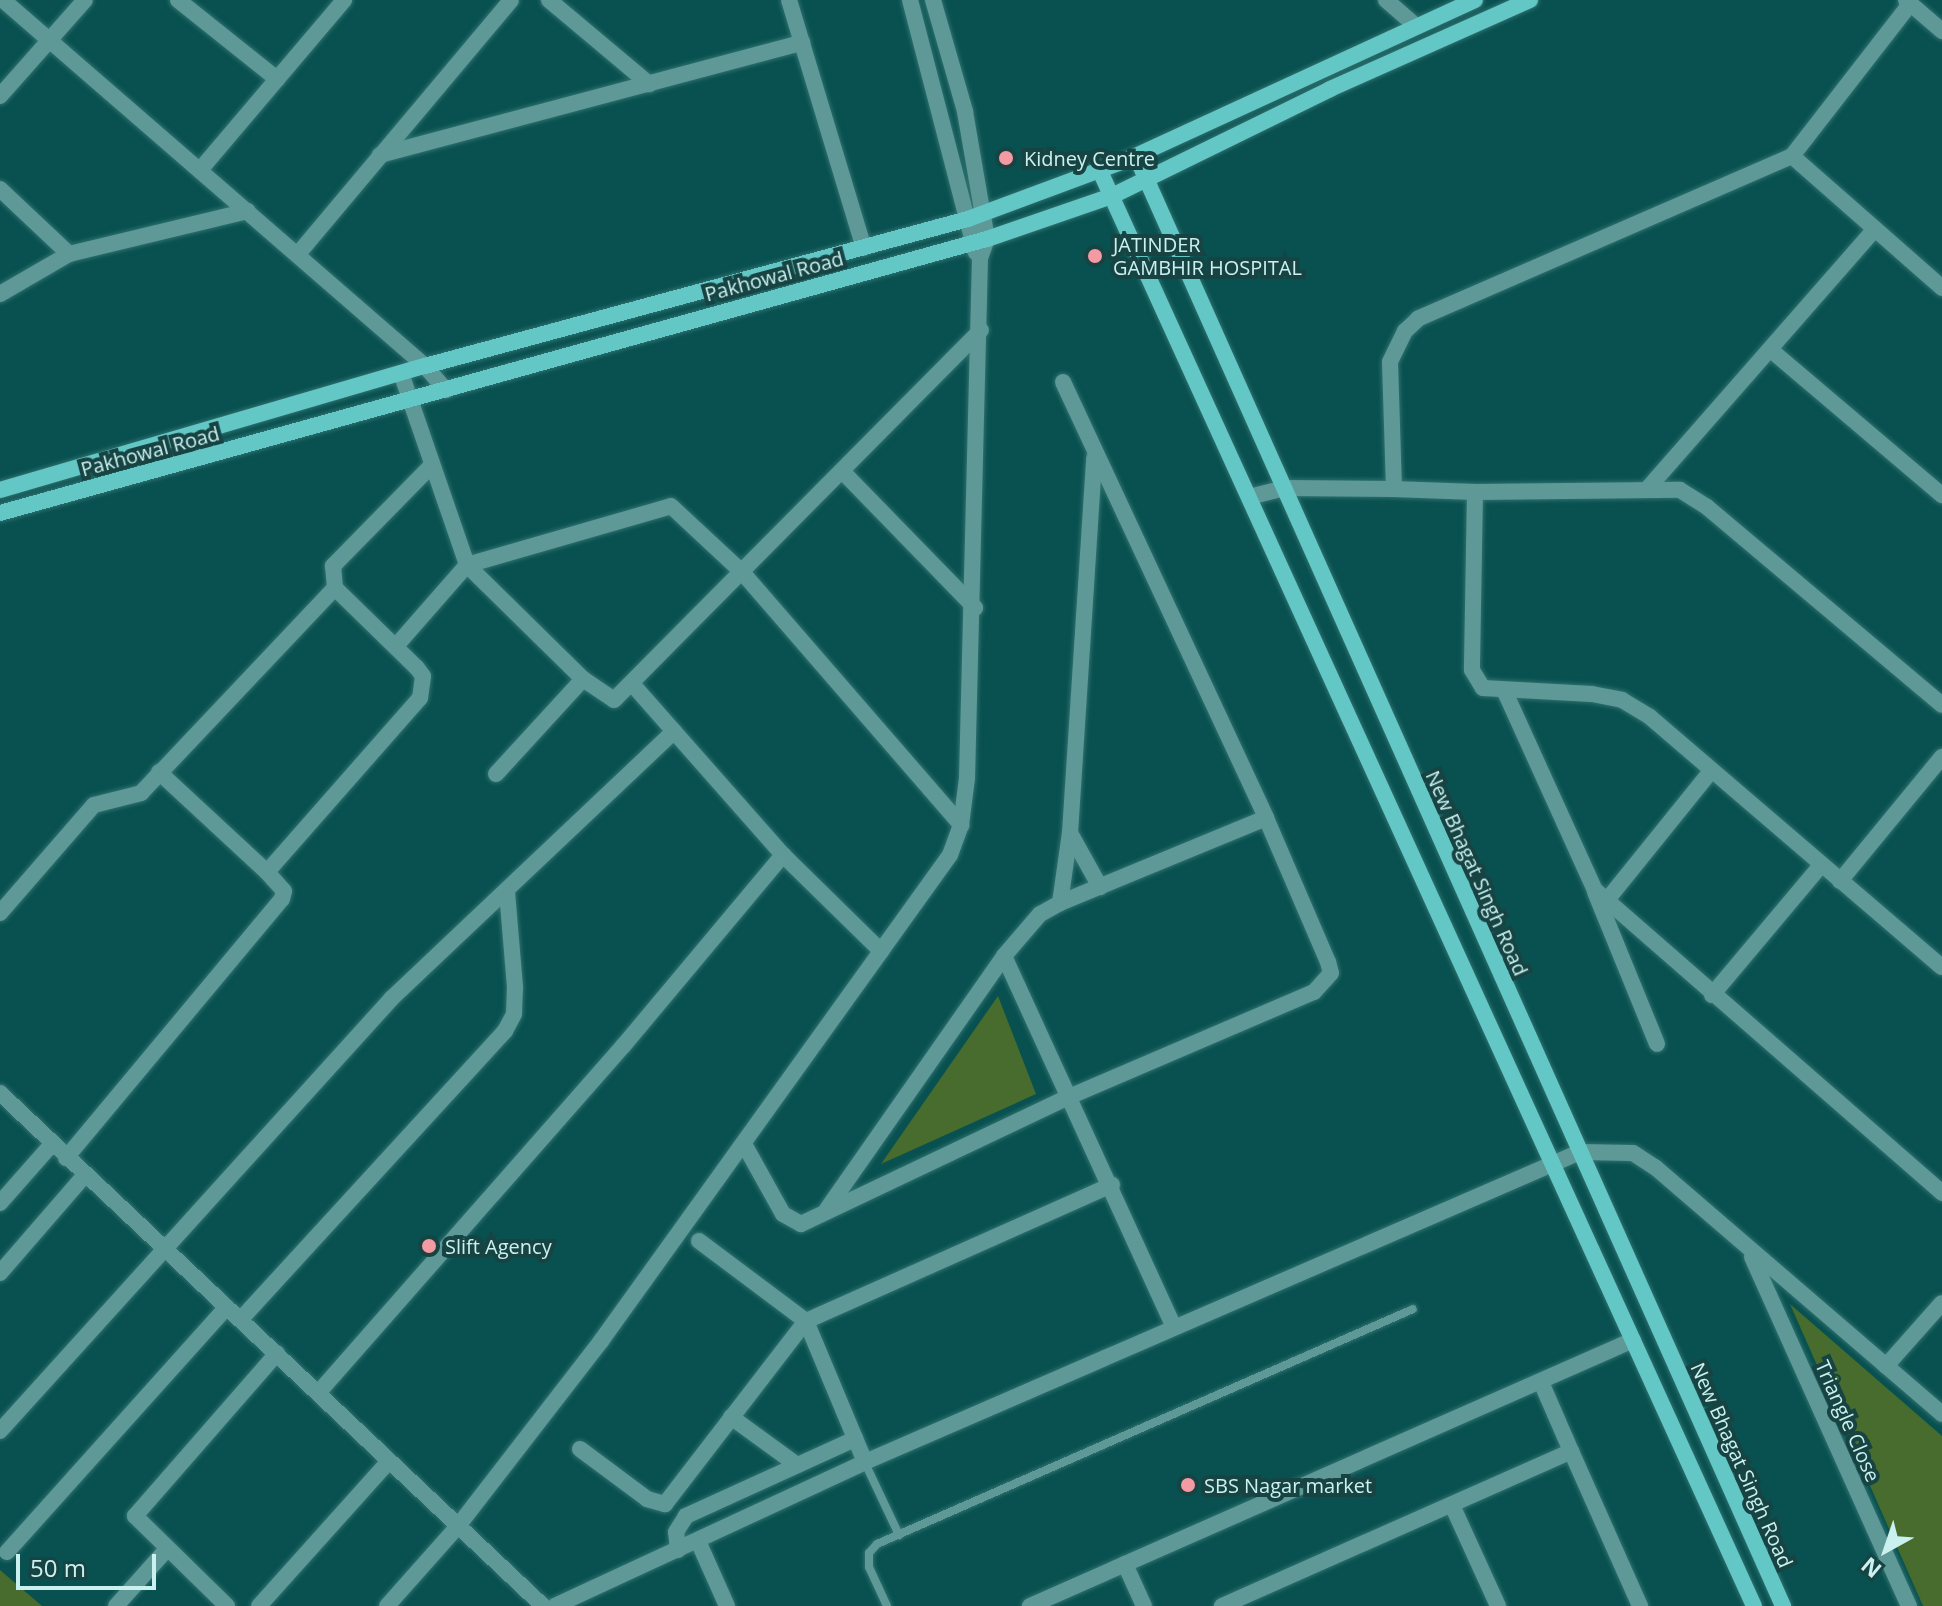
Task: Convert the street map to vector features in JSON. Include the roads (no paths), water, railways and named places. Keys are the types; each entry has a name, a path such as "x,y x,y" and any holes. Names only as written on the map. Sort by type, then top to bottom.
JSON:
{"street":[{"path":"3,0 298,254 425,366 446,390"},
{"path":"0,96 85,0"},
{"path":"178,0 277,79"},
{"path":"200,170 344,0"},
{"path":"298,254 511,0"},
{"path":"549,0 649,84"},
{"path":"789,0 864,248"},
{"path":"910,0 968,219 979,247"},
{"path":"387,1606 458,1526 744,1144 881,951 927,893 961,825 975,608 981,330 979,247 985,212 965,111 933,0"},
{"path":"1386,0 1416,26"},
{"name":"Pakhowal Road","path":"0,490 425,366 968,219 1136,156 1475,0"},
{"name":"Pakhowal Road","path":"0,513 979,247 1112,196 1330,89 1530,0"},
{"path":"1394,489 1390,362 1394,345 1418,319 1792,156 1908,2 1942,31"},
{"path":"380,155 802,43"},
{"name":"New Bhagat Singh Road","path":"1136,156 1783,1606"},
{"path":"1792,156 1942,288"},
{"path":"1100,171 1754,1606"},
{"path":"0,189 69,254"},
{"path":"0,294 69,254 248,211"},
{"path":"1649,487 1772,351 1875,229"},
{"path":"401,373 467,565 583,679 614,700 633,685 981,330"},
{"path":"1772,351 1942,495"},
{"path":"744,1144 792,1222 801,1224 1071,1096 1325,983 1328,962 1266,818 1094,456 1063,382"},
{"path":"1060,903 1070,833 1094,456"},
{"path":"267,872 420,698 423,676 335,588 333,566 432,465"},
{"path":"842,471 975,608"},
{"path":"1249,497 1284,488 1475,492 1649,487 1680,490 1707,507 1942,705"},
{"path":"1475,492 1472,670 1483,688 1505,692 1592,694 1622,700 1650,717 1942,967"},
{"path":"396,646 467,565 671,506 742,572 961,825"},
{"path":"0,913 94,805 105,799 132,798 335,588"},
{"path":"496,774 583,679"},
{"path":"633,685 783,855 881,951"},
{"path":"1505,692 1601,895 1657,1044"},
{"path":"0,1431 392,998 674,731"},
{"path":"1840,881 1942,757"},
{"path":"1601,895 1711,771"},
{"path":"66,1158 282,899 284,891 159,772"},
{"path":"826,1210 1004,956 1040,914 1266,818"},
{"path":"1070,833 1100,887"},
{"path":"319,1392 624,1045 783,855"},
{"path":"1712,995 1821,865"},
{"path":"241,1319 505,1031 514,1014 515,987 507,891"},
{"path":"1601,895 1942,1193"},
{"path":"1004,956 1112,1185 1173,1325"},
{"path":"2,1100 241,1319 543,1606"},
{"path":"0,1203 52,1144"},
{"path":"555,1606 865,1462 1173,1325 1580,1152"},
{"name":"Triangle Close","path":"1580,1152 1633,1153 1942,1414"},
{"path":"0,1273 85,1175"},
{"path":"580,1449 647,1499 665,1504 806,1321 1112,1185"},
{"path":"699,1241 806,1321 865,1462"},
{"name":"Triangle Close","path":"1750,1251 1909,1606"},
{"path":"1886,1366 1942,1303"},
{"path":"7,1552 227,1307"},
{"path":"1030,1606 1541,1382 1658,1327"},
{"path":"227,1606 137,1523 138,1509 277,1353"},
{"path":"1541,1382 1640,1606"},
{"path":"731,1417 797,1465"},
{"path":"678,1550 676,1532 686,1516 855,1439"},
{"path":"1222,1606 1571,1451"},
{"path":"259,1606 389,1461"},
{"path":"1452,1505 1498,1606"},
{"path":"698,1541 727,1606"},
{"path":"116,1606 167,1549"},
{"path":"1125,1564 1144,1606"}],"lane":[{"path":"887,1606 869,1567 869,1553 899,1535 1413,1309"},
{"path":"865,1462 899,1535"}],"place":[{"name":"Kidney Centre","path":"1006,158"},
{"name":"JATINDER GAMBHIR HOSPITAL","path":"1095,256"},
{"name":"Slift Agency","path":"429,1246"},
{"name":"SBS Nagar market","path":"1188,1485"}]}
